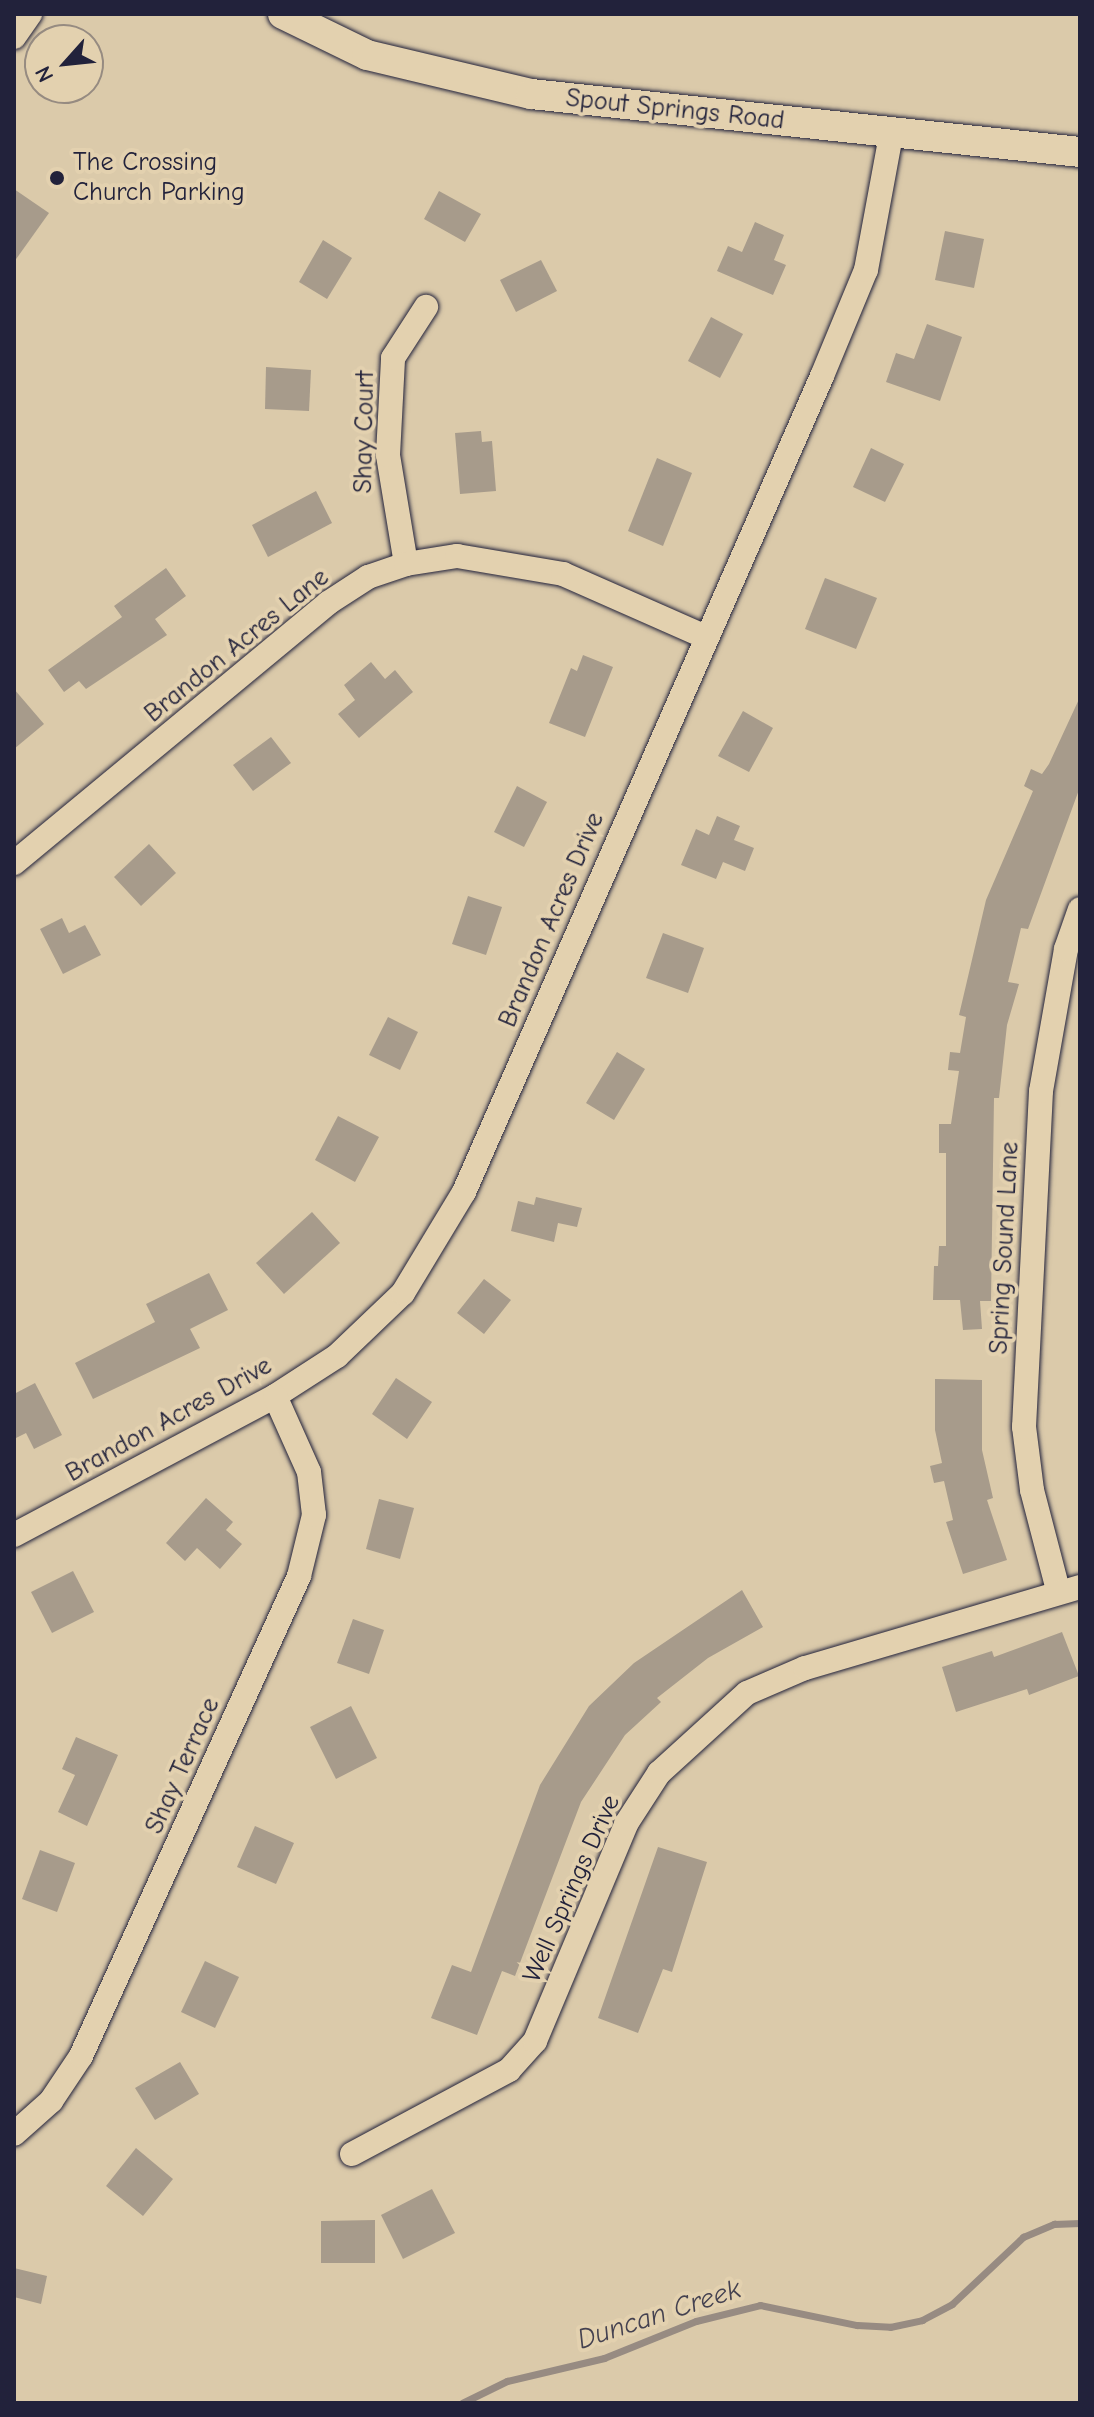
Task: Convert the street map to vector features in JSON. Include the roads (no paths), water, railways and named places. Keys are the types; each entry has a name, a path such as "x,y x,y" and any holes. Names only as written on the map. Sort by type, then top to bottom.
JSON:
{"street":[{"path":"14,37 30,14"},
{"name":"Spout Springs Road","path":"283,14 367,55 531,94 686,114 892,130 1080,152"},
{"name":"Brandon Acres Drive","path":"14,1535 275,1396 337,1356 403,1293 464,1192 866,270 892,130"},
{"name":"Shay Court","path":"406,564 388,455 393,358 426,307"},
{"name":"Brandon Acres Lane","path":"14,863 328,603 368,577 406,564 457,556 563,574 706,637"},
{"name":"Spring Sound Lane","path":"1069,1588 1032,1490 1024,1427 1041,1091 1066,949 1080,909"},
{"name":"Shay Terrace","path":"14,2134 51,2101 81,2056 299,1576 314,1515 309,1472 275,1396"},
{"name":"Well Springs Drive","path":"352,2154 497,2078 535,2041 626,1824 659,1773 735,1703 805,1668 1069,1588"}],"waterway":[{"name":"Duncan Creek","path":"462,2403 507,2381 604,2358 696,2321 760,2305 857,2325 890,2327 922,2320 952,2304 1023,2237 1054,2224 1080,2223"}],"place":[{"name":"The Crossing Church Parking","path":"57,178"}]}
